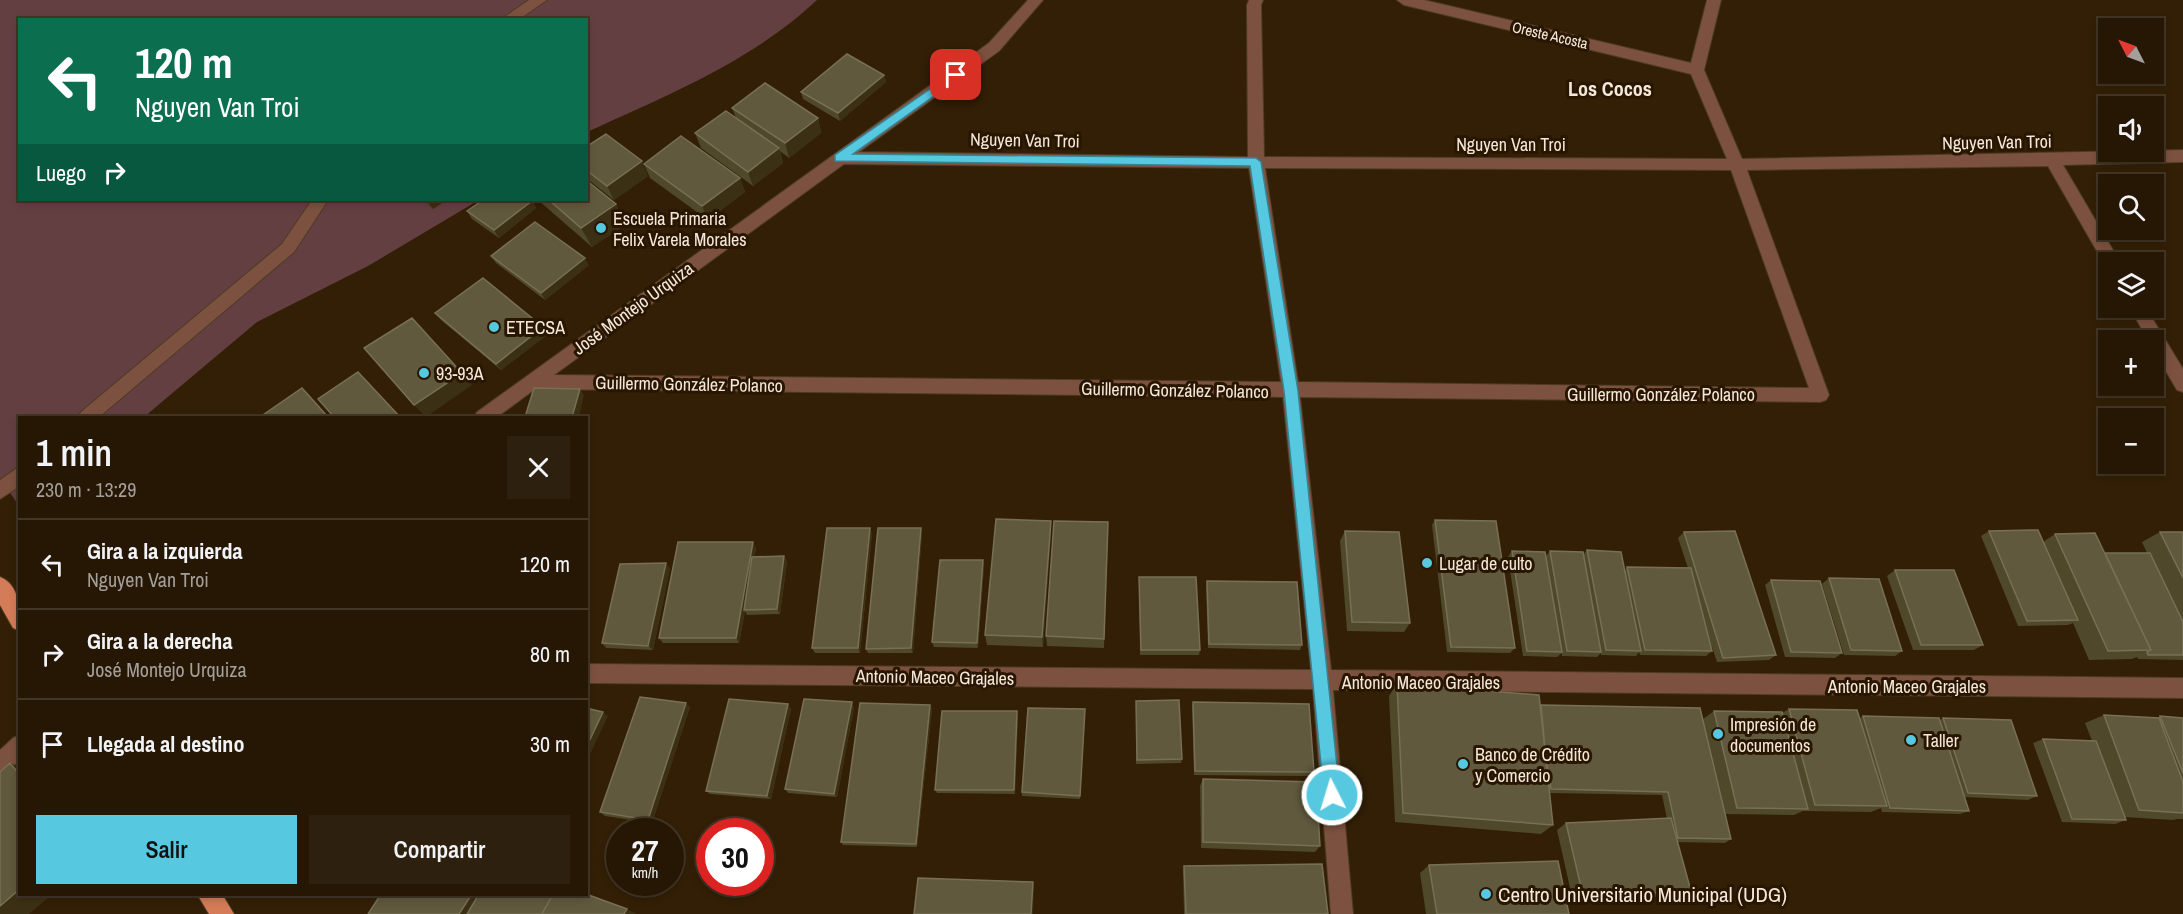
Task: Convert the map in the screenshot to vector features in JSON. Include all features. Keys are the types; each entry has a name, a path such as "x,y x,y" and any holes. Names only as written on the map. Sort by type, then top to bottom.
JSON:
{"main road":[{"path":"0,586 18,618"},
{"path":"210,896 223,914"}],"street":[{"path":"510,18 540,0"},
{"name":"José Montejo Urquiza","path":"484,416 994,47 1036,0"},
{"path":"1256,0 1254,5 1256,162 1291,391 1322,682 1342,914"},
{"name":"Oreste Acosta","path":"1404,0 1697,70"},
{"path":"1714,0 1697,70 1737,164"},
{"name":"Nguyen Van Troi","path":"839,158 1737,164 2053,161 2183,156"},
{"path":"2053,161 2106,252"},
{"name":"Guillermo González Polanco","path":"531,382 1820,395 1737,164"},
{"path":"88,416 288,248 319,201"},
{"path":"2144,318 2183,385"},
{"path":"0,490 18,476"},
{"name":"Antonio Maceo Grajales","path":"588,673 1322,682 2183,688"},
{"path":"0,765 18,747"}],"shaded area":[{"path":"0,0 817,0 764,42 736,59 678,90 588,132 588,18 18,18 18,201 477,201 368,266 257,322 145,416 18,416 18,503 0,478"}],"building":[{"path":"847,54 884,75 838,113 801,92"},
{"path":"765,83 818,118 785,143 732,108"},
{"path":"726,111 779,148 748,172 695,133"},
{"path":"606,134 642,161 607,186 588,172 588,146"},
{"path":"681,136 740,178 702,206 644,164"},
{"path":"588,182 616,204 581,228 550,201 588,201"},
{"path":"482,201 532,201 494,230 467,211"},
{"path":"535,222 585,258 541,293 491,256"},
{"name":"ETECSA","path":"483,278 543,327 496,364 435,313"},
{"name":"93-93A","path":"412,318 462,373 414,405 364,348"},
{"path":"358,372 399,416 333,416 318,399"},
{"path":"302,388 327,416 261,416"},
{"path":"534,388 580,389 572,416 525,416"},
{"path":"996,519 1051,521 1042,637 985,635"},
{"path":"1435,520 1496,521 1515,648 1451,647"},
{"path":"1054,521 1108,522 1104,639 1046,636"},
{"path":"827,528 870,528 858,648 812,648"},
{"path":"878,528 921,528 911,648 866,649"},
{"path":"2038,530 2078,620 2027,621 1989,531"},
{"path":"1345,531 1399,532 1410,623 1352,622"},
{"path":"1735,531 1776,655 1723,658 1684,532"},
{"path":"2160,532 2183,532 2183,578"},
{"path":"2095,533 2151,650 2108,651 2055,534"},
{"path":"678,542 753,542 736,638 659,638"},
{"path":"1587,550 1621,552 1641,651 1606,650"},
{"path":"1512,551 1545,552 1562,652 1527,651"},
{"path":"1550,551 1583,552 1601,652 1567,651"},
{"path":"2105,553 2150,553 2183,622 2183,655 2148,655 2147,652 2151,650"},
{"path":"784,556 777,609 744,610 752,557"},
{"path":"940,560 983,560 977,643 932,642"},
{"path":"666,563 648,646 602,643 620,564"},
{"path":"1627,567 1691,568 1712,651 1645,650"},
{"path":"1895,570 1954,570 1983,645 1921,645"},
{"path":"1139,577 1196,577 1200,650 1141,650"},
{"path":"1829,578 1879,579 1902,651 1851,650"},
{"path":"1771,580 1820,581 1842,653 1791,652"},
{"path":"1207,581 1297,582 1302,645 1209,644"},
{"name":"Banco de Crédito y Comercio","path":"1397,684 1539,695 1553,825 1403,813"},
{"path":"640,697 686,703 649,818 600,812"},
{"path":"729,699 788,704 767,796 706,791"},
{"path":"804,699 852,702 834,794 785,789"},
{"path":"1179,700 1182,759 1137,760 1136,701"},
{"path":"1193,702 1309,704 1314,772 1195,771"},
{"path":"860,703 930,705 916,844 841,842"},
{"path":"1541,705 1700,708 1731,839 1678,838 1668,792 1551,789"},
{"path":"588,708 603,712 588,744"},
{"path":"1028,708 1085,709 1080,796 1022,792"},
{"path":"1789,709 1857,710 1887,806 1815,805"},
{"path":"942,711 1017,711 1014,790 935,790"},
{"path":"1714,711 1782,712 1808,809 1737,808"},
{"path":"2104,715 2159,718 2183,782 2183,813 2139,810"},
{"path":"1863,716 1939,718 1969,811 1890,808"},
{"path":"2160,716 2183,718 2183,773"},
{"path":"1943,718 2011,720 2037,796 1968,793"},
{"path":"2043,739 2096,741 2126,820 2072,819"},
{"path":"10,763 18,773 18,891 0,906 0,772"},
{"path":"1203,779 1316,782 1320,846 1203,842"},
{"path":"1671,818 1691,891 1583,896 1566,823"},
{"name":"Centro Universitario Municipal (UDG)","path":"1558,861 1569,914 1437,914 1429,865"},
{"path":"1322,864 1328,914 1186,914 1184,866"},
{"path":"918,878 1033,882 1031,914 914,914"},
{"path":"588,895 627,909 624,914 542,914 552,896"},
{"path":"380,896 471,896 459,914 368,914"},
{"path":"478,896 552,896 542,914 467,914"}],"place":[{"name":"Escuela Primaria Felix Varela Morales","path":"601,228"},
{"name":"ETECSA","path":"494,327"},
{"name":"93-93A","path":"424,373"},
{"name":"Lugar de culto","path":"1427,563"},
{"name":"Impresión de documentos","path":"1718,734"},
{"name":"Taller","path":"1911,740"},
{"name":"Banco de Crédito y Comercio","path":"1463,764"},
{"name":"Centro Universitario Municipal (UDG)","path":"1486,894"}],"district":[{"name":"Los Cocos","path":"1610,88"}],"route":[{"path":"956,75 839,158 1256,162 1291,391 1332,795"}]}
